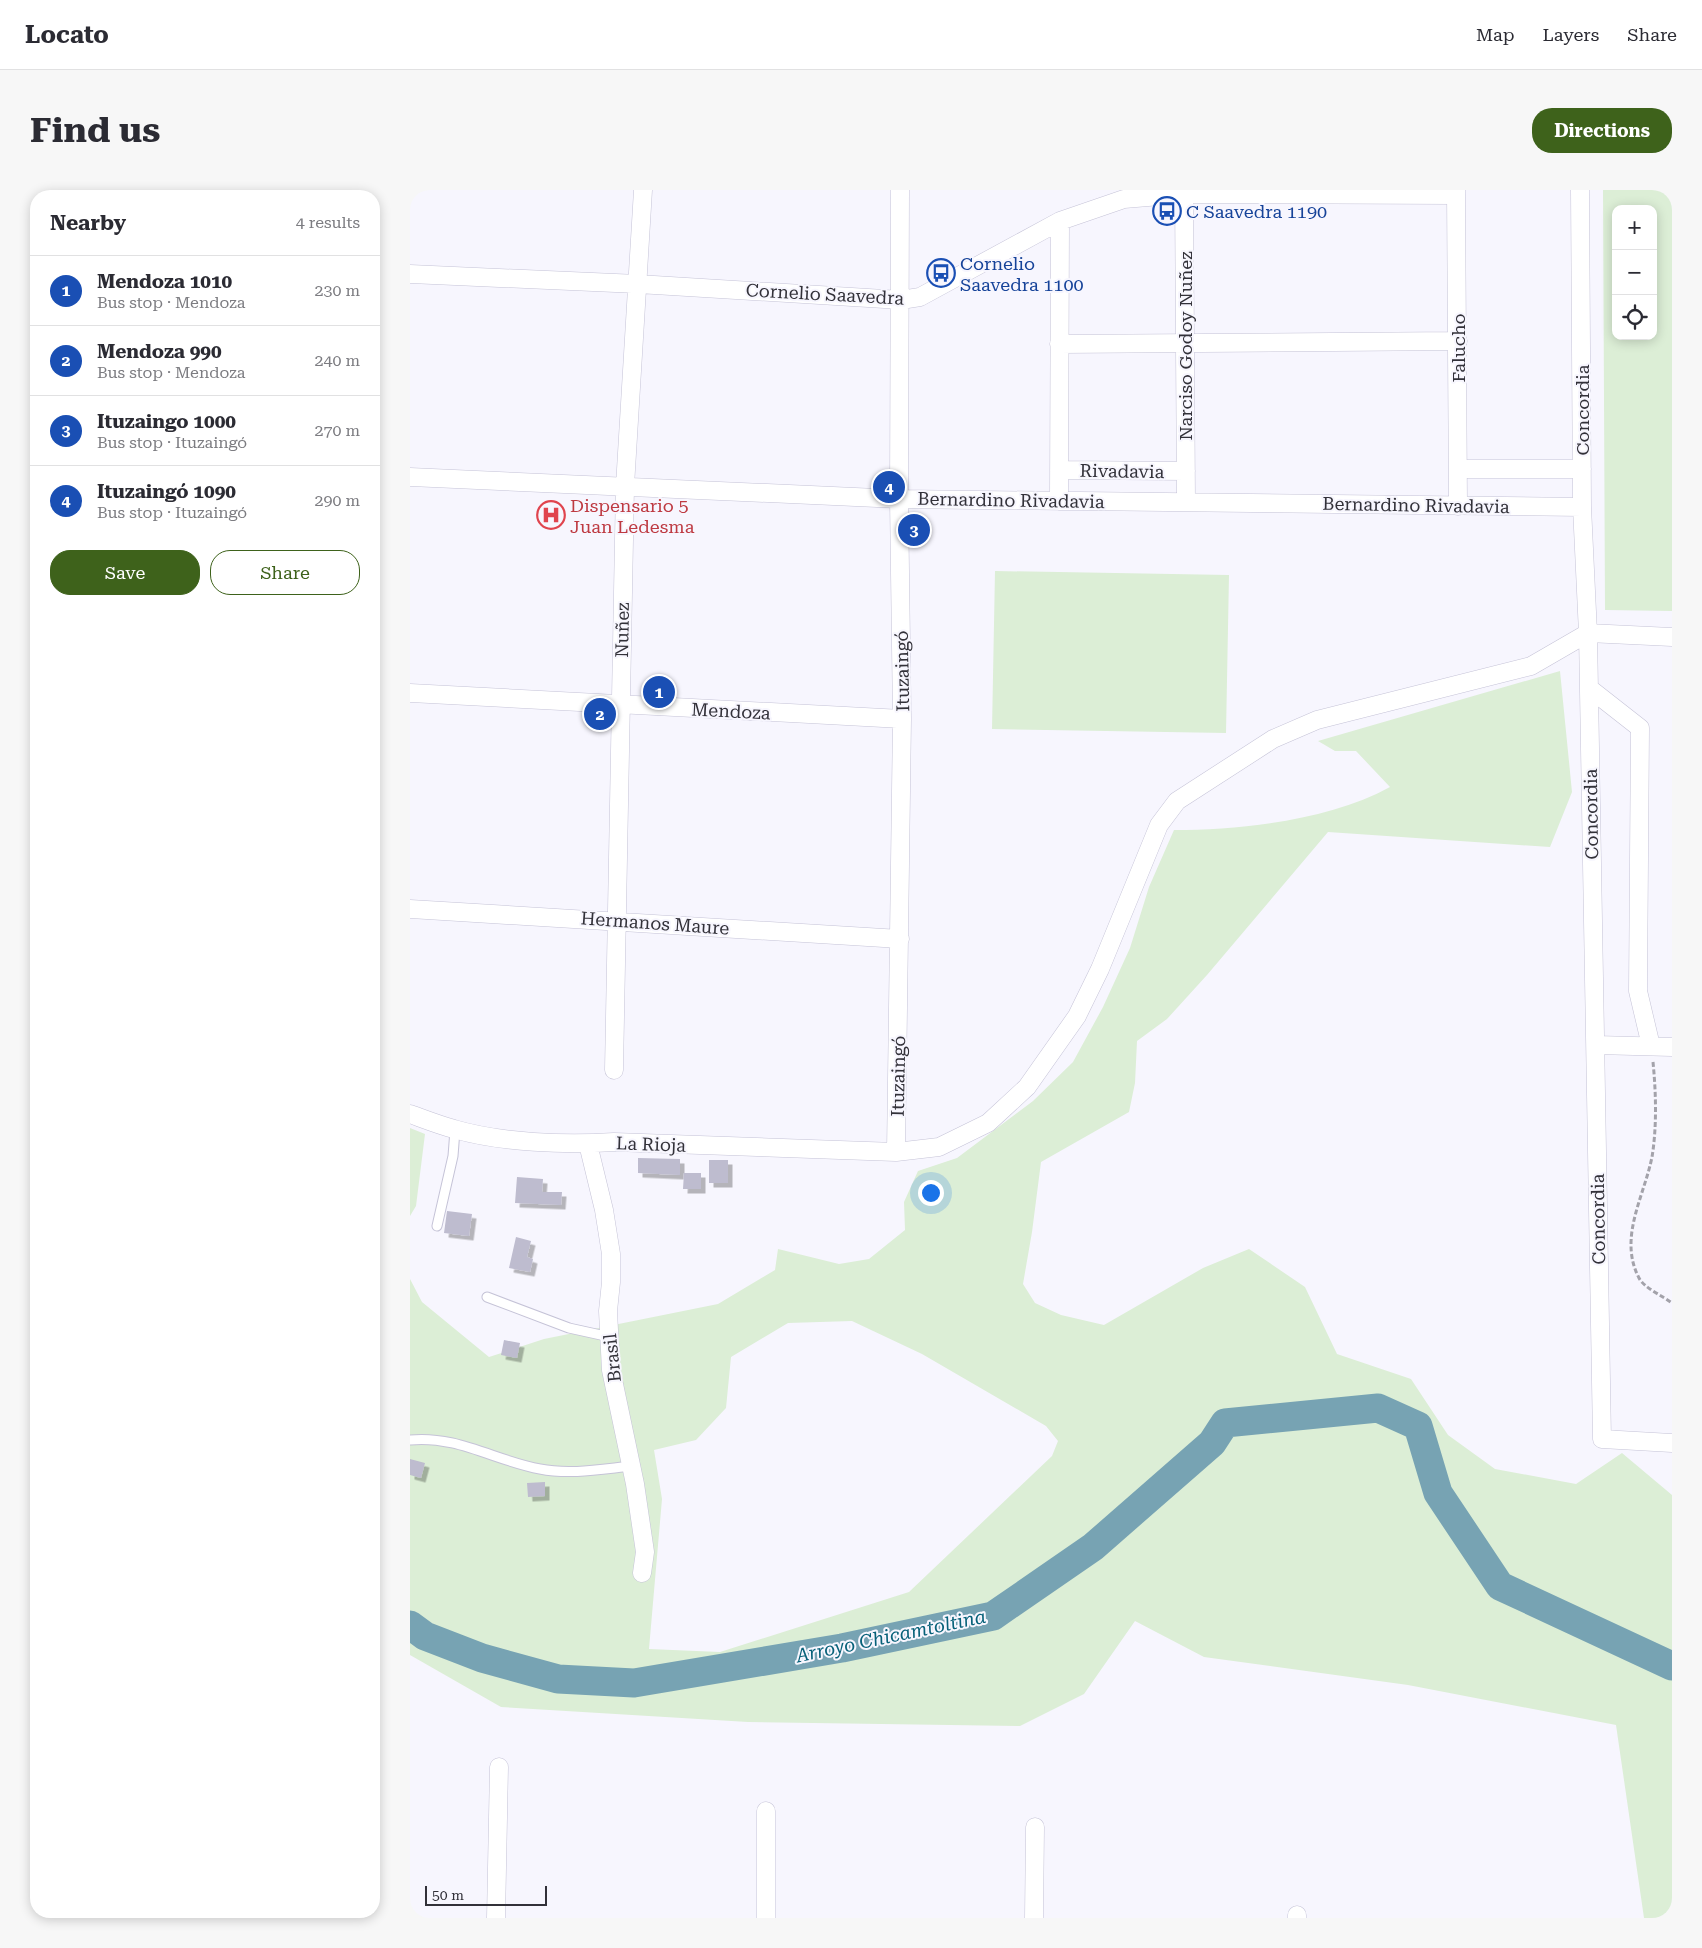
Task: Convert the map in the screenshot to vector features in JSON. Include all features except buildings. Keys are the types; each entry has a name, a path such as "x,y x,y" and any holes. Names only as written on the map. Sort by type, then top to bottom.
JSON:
{"street":[{"name":"Nuñez","path":"614,1070 625,486 643,190"},
{"name":"Ituzaingó","path":"896,1152 902,719 899,499 900,190"},
{"name":"Concordia","path":"1580,190 1582,507 1588,633 1602,1439 1672,1443"},
{"name":"Cornelio Saavedra","path":"410,274 638,284 901,300 920,297 1060,221 1124,199 1184,192 1456,192"},
{"name":"Narciso Godoy Nuñez","path":"1184,192 1186,502"},
{"name":"Falucho","path":"1456,192 1458,506"},
{"path":"1059,501 1060,221"},
{"path":"1059,344 1458,341"},
{"path":"1458,469 1582,469"},
{"name":"Rivadavia","path":"1059,470 1186,471"},
{"name":"Bernardino Rivadavia","path":"410,477 899,499 1582,507"},
{"path":"1588,633 1672,637"},
{"name":"La Rioja","path":"410,1114 455,1130 509,1139 588,1144 614,1142 896,1152 939,1146 988,1123 1027,1087 1077,1016 1100,969 1159,825 1177,801 1273,739 1318,720 1531,666 1588,633"},
{"path":"1589,688 1640,728 1638,991 1651,1046"},
{"name":"Mendoza","path":"410,693 902,719"},
{"name":"Hermanos Maure","path":"410,909 618,920 900,940"},
{"path":"1596,1045 1672,1047"},
{"name":"Brasil","path":"588,1144 604,1210 611,1254 608,1311 611,1370 632,1466 645,1552 642,1573"},
{"path":"496,1918 499,1767"},
{"path":"766,1811 766,1918"},
{"path":"1034,1918 1035,1827"}],"lane":[{"path":"437,1226 453,1156 455,1130"},
{"path":"487,1297 570,1328 610,1337"},
{"path":"410,1440 428,1438 461,1444 498,1458 540,1470 566,1472 632,1466"}],"path":[{"path":"1651,1046 1656,1087 1652,1156 1634,1217 1630,1254 1640,1280 1672,1303"}],"green space":[{"path":"1603,190 1672,190 1672,611 1605,610"},
{"path":"995,571 1229,575 1226,733 992,729"},
{"path":"1560,671 1572,792 1550,847 1328,832 1207,975 1167,1019 1137,1041 1135,1083 1129,1112 1041,1162 1023,1284 1035,1303 1061,1315 1104,1325 1203,1268 1249,1249 1305,1287 1337,1354 1411,1379 1448,1435 1495,1469 1576,1484 1622,1453 1672,1495 1672,1918 1644,1918 1616,1725 1408,1685 1204,1657 1135,1621 1084,1694 1020,1726 748,1722 501,1707 410,1655 410,1279 422,1302 489,1357 544,1339 718,1304 775,1270 778,1249 839,1264 869,1259 905,1230 904,1202 918,1171 957,1158 1033,1101 1073,1062 1103,1007 1130,948 1149,887 1174,830 1228,828 1285,821 1340,808 1390,787 1356,751 1335,751 1318,741","holes":["852,1321 922,1354 1046,1426 1058,1441 1052,1456 909,1592 720,1652 649,1649 662,1499 654,1450 696,1440 726,1408 731,1357 788,1323"]},
{"path":"410,1128 425,1134 416,1206 410,1216"}],"waterway":[{"name":"Arroyo Chicamtoltina","path":"410,1625 425,1636 482,1658 558,1679 634,1683 842,1648 993,1616 1093,1547 1212,1443 1225,1423 1378,1408 1418,1426 1438,1493 1500,1586 1672,1666"}],"place":[{"name":"C Saavedra 1190","path":"1167,211"},
{"name":"Cornelio Saavedra 1100","path":"941,273"},
{"name":"Ituzaingó 1090","path":"889,487"},
{"name":"Dispensario 5 Juan Ledesma","path":"551,515"},
{"name":"Ituzaingo 1000","path":"914,530"},
{"name":"Mendoza 1010","path":"659,692"},
{"name":"Mendoza 990","path":"600,714"}]}
